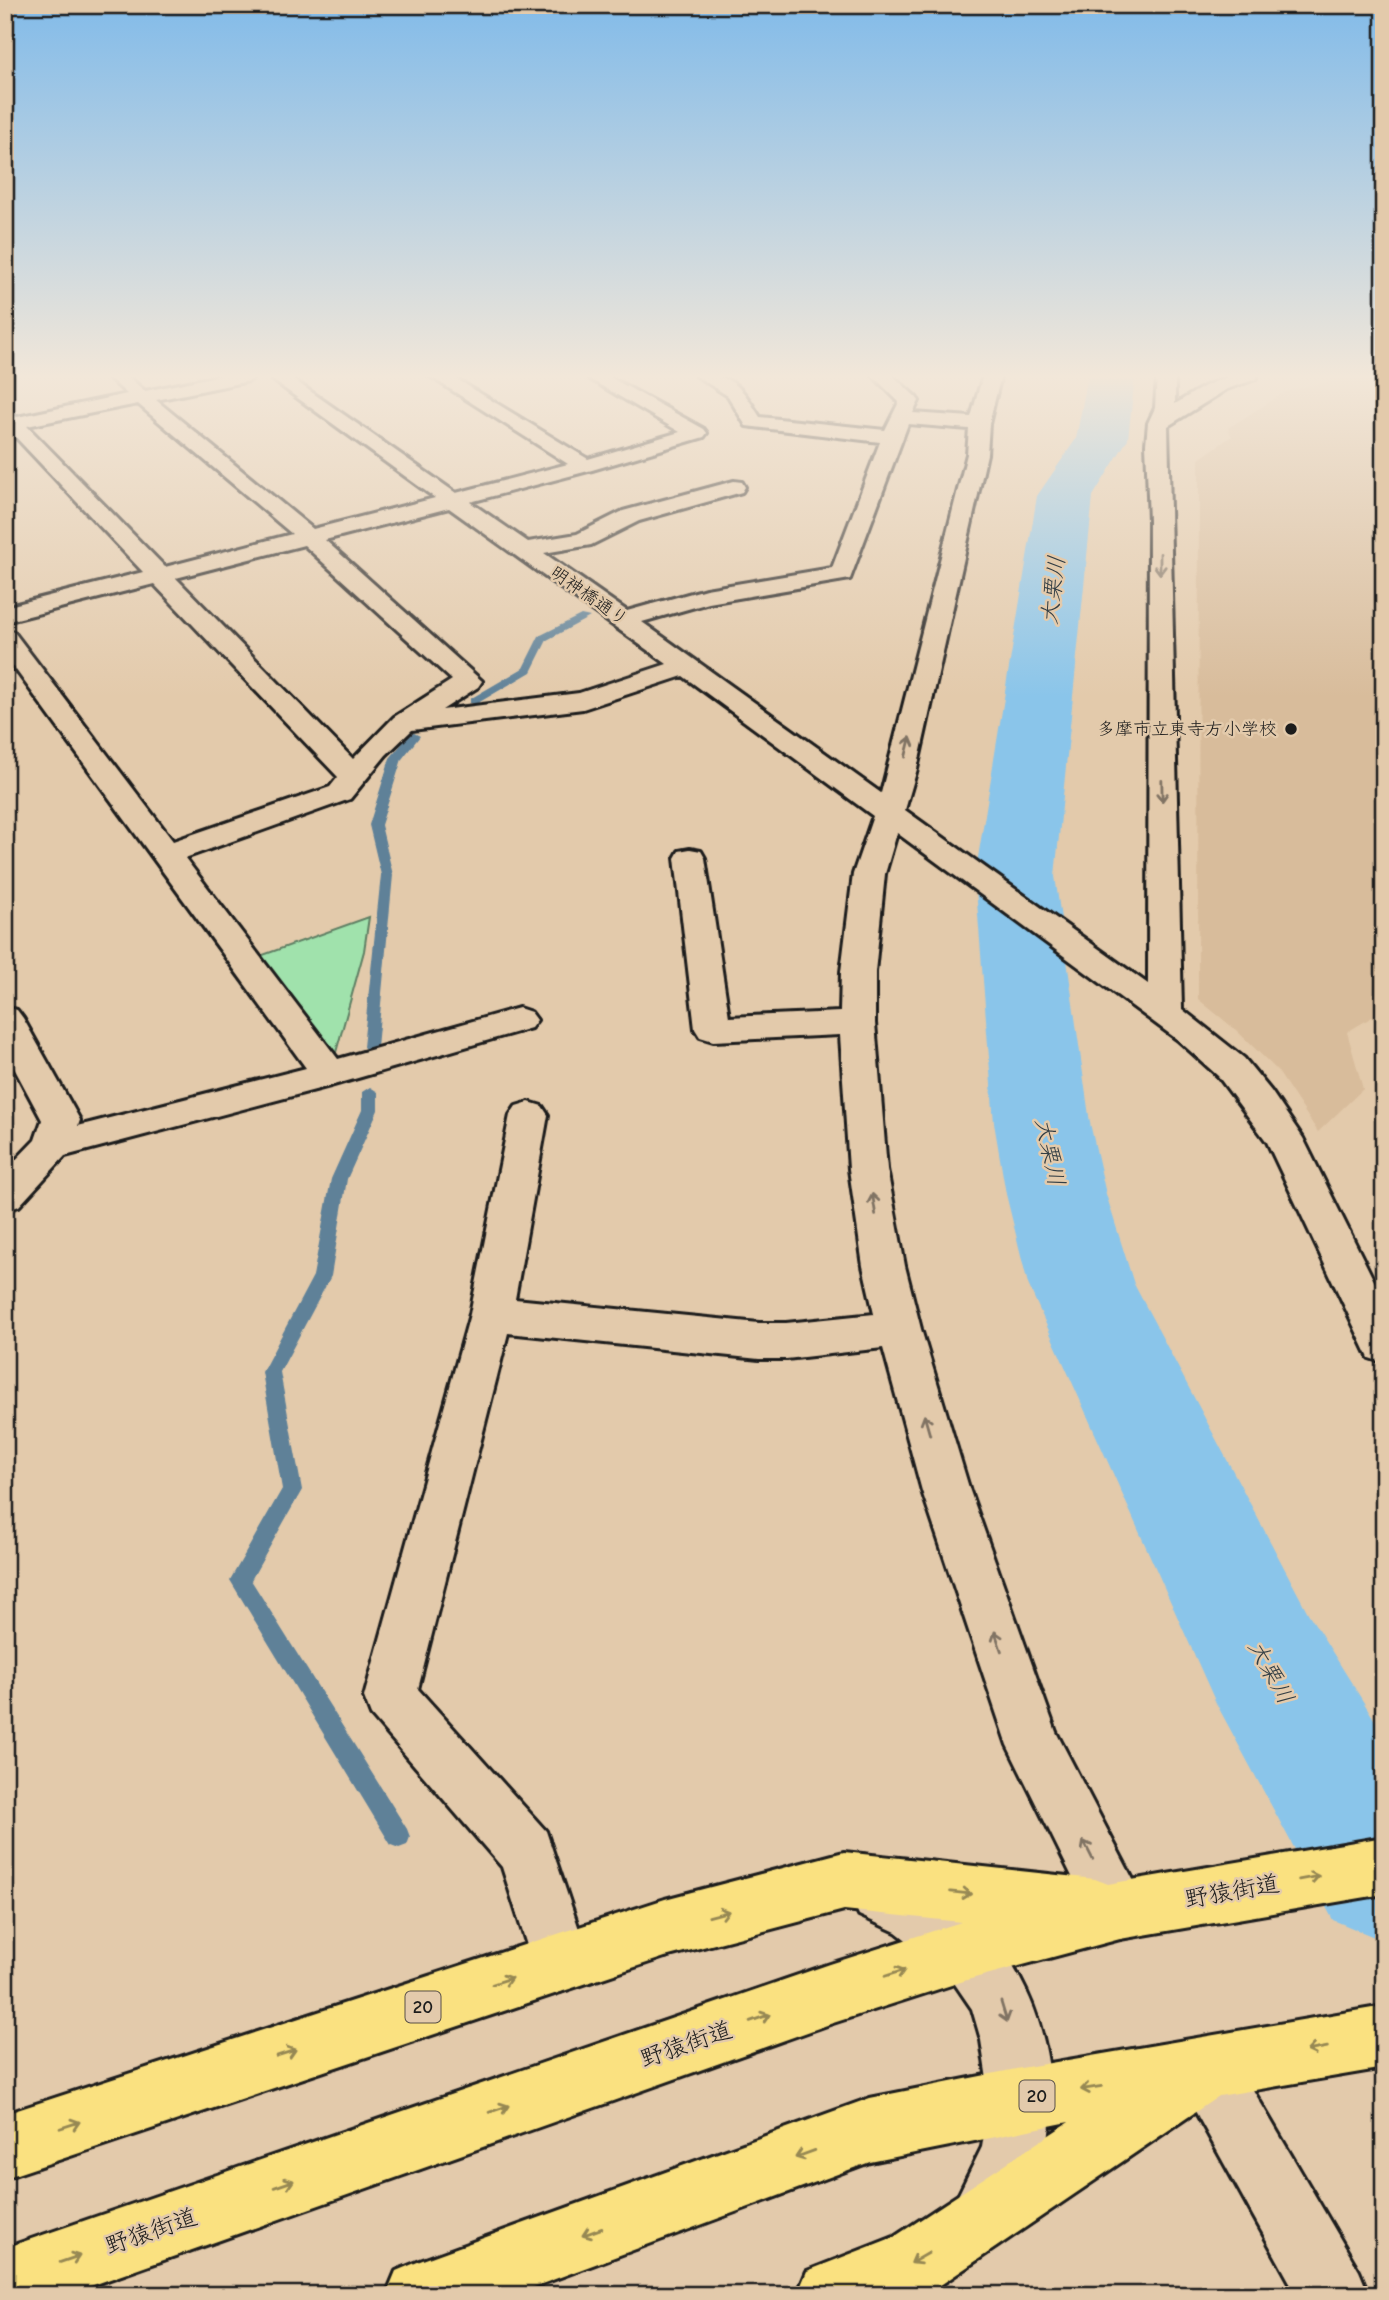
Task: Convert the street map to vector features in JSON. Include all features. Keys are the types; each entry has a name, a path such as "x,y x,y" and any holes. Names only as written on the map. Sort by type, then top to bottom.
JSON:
{"main road":[{"name":"野猿街道","path":"5,2281 792,2007 967,1950 1132,1908 1384,1865"},
{"name":"20","path":"5,2146 665,1928 844,1881 1132,1908"},
{"name":"20","path":"420,2295 870,2130 1021,2099 1384,2037"},
{"name":"20","path":"831,2295 915,2262 1218,2067"}],"street":[{"path":"68,482 353,776"},
{"path":"166,854 340,793 376,748 404,723 469,681 309,537 243,482"},
{"name":"明神橋通り","path":"428,482 1159,1007 1231,1067 1284,1138 1384,1345"},
{"path":"5,615 522,482"},
{"path":"623,620 706,596 842,574 876,482"},
{"path":"970,482 893,816 869,874 858,972 857,1023 868,1169 884,1266 899,1329 946,1491 1034,1745 1132,1908"},
{"path":"1158,482 1159,1007"},
{"path":"523,550 583,540 631,516 734,486"},
{"path":"5,637 330,1074"},
{"path":"404,723 583,701 686,666"},
{"path":"690,858 713,1029 857,1023"},
{"path":"5,1018 61,1119 52,1146 7,1192"},
{"path":"52,1146 330,1074 519,1020"},
{"path":"529,1115 491,1314 390,1697 527,1852 561,1962"},
{"path":"491,1314 759,1341 786,1341 899,1329"},
{"path":"844,1881 917,1911 967,1950 998,1994 1012,2040 1021,2099 1013,2154 977,2222"},
{"path":"1218,2067 1335,2295"}],"shaded area":[{"name":"多摩市立東寺方小学校","path":"1199,482 1384,482 1384,1010 1347,1032 1363,1089 1318,1132 1277,1070 1236,1030 1198,999"}],"green space":[{"path":"369,917 364,951 330,1074 246,961"}],"waterway":[{"name":"大栗川","path":"1074,482 1065,496 1015,876 1042,1123 1056,1194 1081,1284 1262,1658 1384,1869"},
{"path":"474,701 527,670 543,638 585,617"},
{"path":"370,1047 387,875 375,825 396,758 414,736"},
{"path":"370,1092 370,1110 339,1179 322,1276 271,1372 292,1490 240,1580 399,1837"}],"place":[{"name":"多摩市立東寺方小学校","path":"1291,729"}]}
